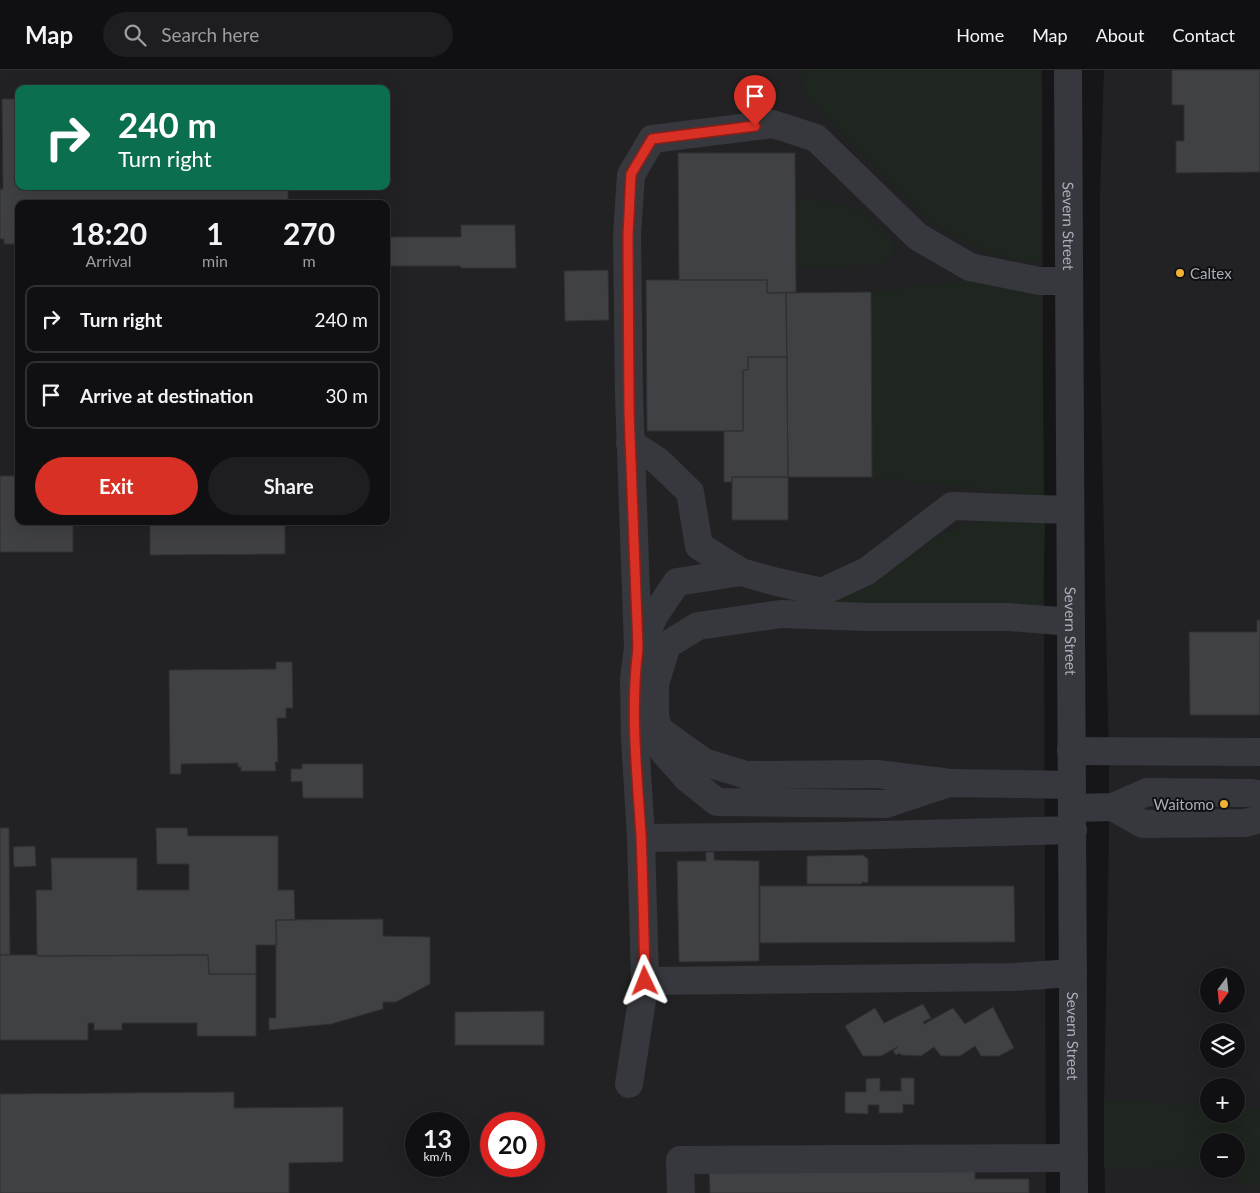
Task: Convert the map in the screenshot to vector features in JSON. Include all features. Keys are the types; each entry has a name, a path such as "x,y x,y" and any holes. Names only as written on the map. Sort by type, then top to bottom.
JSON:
{"street":[{"name":"Severn Street","path":"1068,70 1074,1193"},
{"path":"629,1084 645,981 641,838 635,739 634,679 638,648 630,443 628,235 631,174 652,139 773,124 816,138 918,236 970,267 1039,281 1069,281"},
{"path":"630,443 658,461 690,492 699,546 741,572 822,592 867,571 952,506 1070,510"},
{"path":"634,679 641,644 654,616 677,582 741,572"},
{"path":"1071,622 1008,617 781,614 698,626 667,645 655,684 655,715 663,750 687,778 717,802 886,804 949,782 1072,808"},
{"path":"1071,751 1260,752"},
{"path":"641,838 841,836 1072,808 1112,807 1147,792 1252,793 1260,796"},
{"path":"1112,807 1143,824 1245,823 1260,819"},
{"path":"645,981 1014,977 1072,973"},
{"path":"681,1193 680,1160 1074,1158"}],"shaded area":[{"path":"0,70 1042,70 1046,1193 0,1193"},
{"path":"802,70 1041,70 1042,264 989,253 933,223 803,92"},
{"path":"1104,70 1260,70 1260,1193 1105,1193 1104,1100 1109,764 1100,355 1100,192"},
{"path":"795,197 839,203 864,213 883,228 892,241 894,253 883,264 796,268"},
{"path":"968,280 1042,293 1044,496 872,477 871,292"},
{"path":"975,520 1045,522 1043,607 824,607 848,595 935,538"},
{"path":"1104,1100 1200,1105 1200,1123 1245,1123 1245,1108 1260,1109 1260,1185 1241,1185 1237,1178 1245,1178 1245,1133 1200,1133 1200,1167 1104,1169"}],"building":[{"path":"1172,70 1260,70 1260,172 1176,173 1176,141 1184,141 1184,105 1172,105"},
{"path":"2,99 15,99 15,190 288,190 288,200 15,200 15,244 4,244 4,239 0,239 0,189 3,189"},
{"path":"678,153 795,153 796,292 767,293 767,280 679,280"},
{"path":"461,225 515,225 516,268 390,266 390,237 461,237"},
{"path":"608,270 609,320 565,321 564,271"},
{"path":"646,280 767,280 767,293 786,293 787,357 748,357 748,370 743,370 743,431 647,431"},
{"path":"871,292 872,477 788,477 786,293"},
{"path":"748,357 787,357 788,477 732,477 732,482 724,482 724,431 743,431 743,370 748,370"},
{"path":"0,476 15,476 15,525 73,525 73,552 0,552"},
{"path":"732,477 788,477 788,520 732,520"},
{"path":"150,525 285,525 285,554 150,555"},
{"path":"1257,620 1260,620 1260,715 1190,715 1189,632 1257,632"},
{"path":"276,662 292,662 293,708 286,708 286,718 277,718 278,762 275,762 276,771 241,771 238,763 181,764 181,774 170,774 169,670 276,669"},
{"path":"302,764 363,764 363,798 303,798 302,781 291,782 291,769 302,769"},
{"path":"0,828 9,828 10,955 0,955"},
{"path":"156,828 187,828 188,836 278,836 278,890 294,890 295,920 276,920 277,945 256,945 256,974 209,974 208,955 37,956 36,890 52,890 51,858 137,858 137,890 189,890 189,864 157,864"},
{"path":"35,846 36,866 14,867 13,847"},
{"path":"706,852 714,852 714,860 759,861 759,961 679,962 677,861 706,861"},
{"path":"863,855 868,859 868,883 807,884 807,856"},
{"path":"760,886 1014,886 1015,942 760,943"},
{"path":"383,919 383,936 430,937 430,984 396,1002 383,1002 383,1009 331,1024 269,1030 269,1018 276,1018 276,920"},
{"path":"0,955 208,955 209,974 256,974 256,1036 197,1036 197,1023 122,1023 122,1030 94,1030 94,1023 88,1023 88,1040 0,1040"},
{"path":"923,1004 931,1018 923,1022 924,1024 953,1008 965,1024 993,1007 1014,1048 999,1056 981,1056 975,1046 960,1056 941,1056 934,1047 921,1056 901,1055 900,1053 896,1055 893,1050 897,1047 881,1056 863,1056 845,1026 875,1008 884,1023"},
{"path":"544,1011 544,1045 455,1045 455,1012"},
{"path":"880,1078 880,1091 901,1091 901,1078 914,1078 914,1105 903,1104 903,1113 879,1113 879,1105 868,1105 868,1114 845,1113 845,1092 866,1092 866,1079"},
{"path":"234,1092 234,1108 343,1107 343,1162 289,1163 289,1193 0,1193 0,1094"},
{"path":"975,1166 975,1179 1029,1179 1029,1193 710,1193 709,1167"}],"place":[{"name":"Caltex","path":"1180,273"},
{"name":"Waitomo","path":"1224,804"}],"route":[{"path":"645,981 641,838 635,739 634,679 638,648 629,395 628,235 631,174 652,139 755,126"}]}
